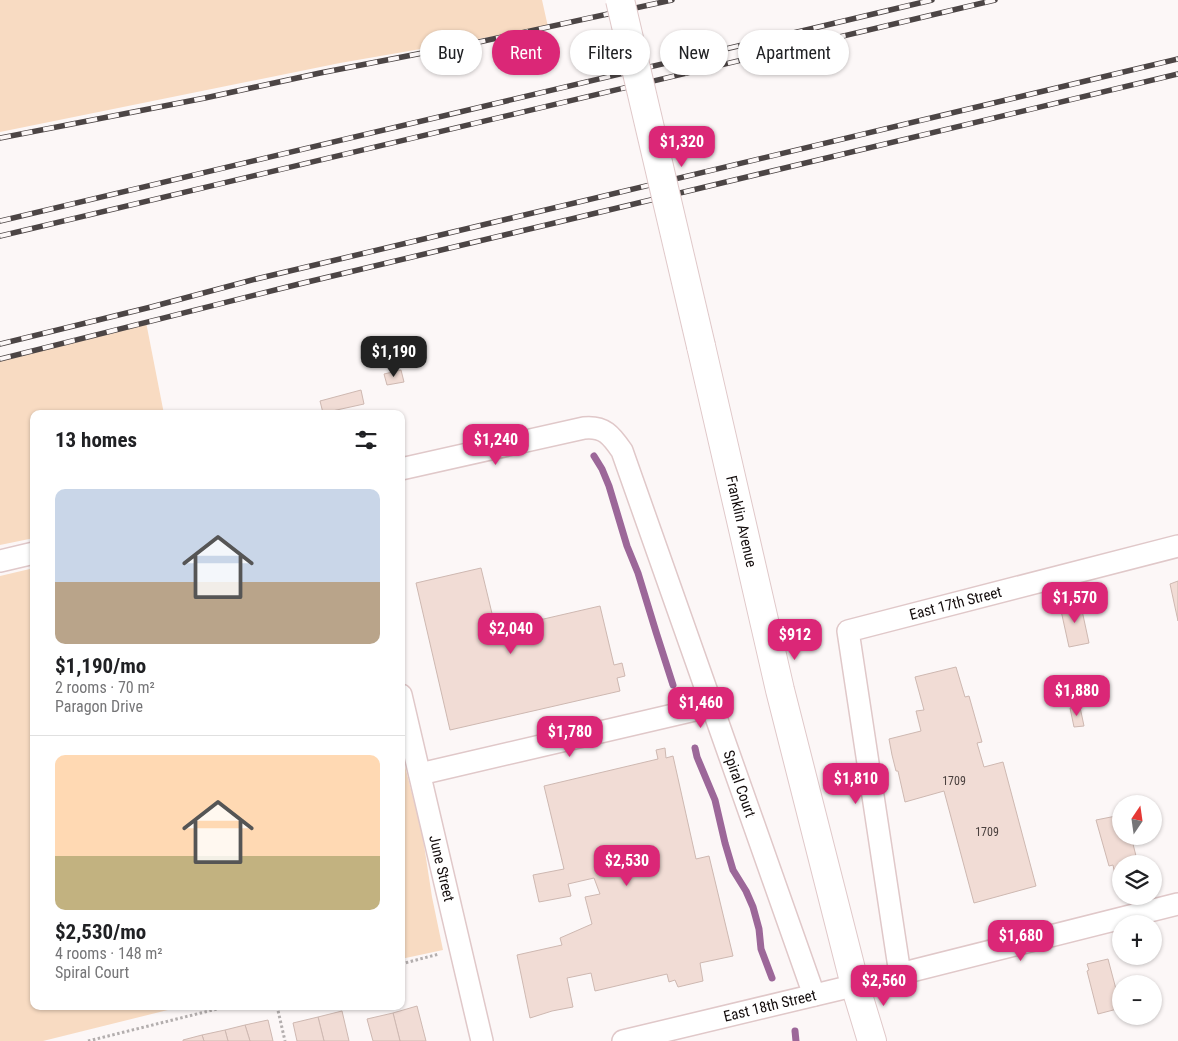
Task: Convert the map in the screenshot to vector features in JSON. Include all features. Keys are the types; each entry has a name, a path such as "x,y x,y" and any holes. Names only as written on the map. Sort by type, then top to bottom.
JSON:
{"street":[{"name":"Franklin Avenue","path":"620,0 780,690 855,985 872,1041"},
{"name":"Spiral Court","path":"405,468 584,428 592,427 599,429 609,433 615,440 622,451 814,995"},
{"name":"East 17th Street","path":"900,974 848,631 1178,546"},
{"path":"0,561 30,554"},
{"path":"420,774 712,706"},
{"name":"June Street","path":"405,712 482,1041"},
{"name":"East 18th Street","path":"623,1041 1178,904"}],"path":[{"path":"405,963 442,954"},
{"path":"88,1041 213,1010"},
{"path":"278,1010 285,1041"}],"shaded area":[{"path":"0,0 542,0 548,27 531,30 492,30 492,37 482,38 482,30 420,30 420,49 340,63 0,132"},
{"path":"146,322 163,410 30,410 30,539 0,545 0,359"},
{"path":"30,569 30,1010 168,1010 43,1041 0,1041 0,576"},
{"path":"405,766 422,832 432,897 443,950 405,958"}],"building":[{"path":"401,370 404,382 387,385 384,374"},
{"path":"361,390 364,404 337,410 322,410 320,401"},
{"path":"481,568 496,630 600,606 614,665 622,663 625,676 617,678 620,691 450,730 416,583"},
{"path":"1178,581 1178,621 1170,584"},
{"path":"1080,601 1089,643 1069,647 1060,606"},
{"path":"956,667 965,697 969,696 982,742 977,743 984,767 1003,762 1036,886 974,903 944,791 905,802 889,739 921,731 916,711 924,710 915,677"},
{"path":"1080,707 1084,726 1074,727 1070,708"},
{"path":"665,748 666,758 673,756 696,859 709,856 733,956 700,963 703,981 678,987 675,980 669,982 667,974 595,991 591,973 567,978 573,1007 530,1018 517,955 562,945 560,938 592,924 585,897 600,894 594,878 568,884 571,896 539,902 533,875 564,869 544,786 658,759 656,750"},
{"path":"1112,817 1112,845 1133,845 1136,855 1112,855 1112,865 1109,866 1096,820"},
{"path":"1108,959 1112,975 1112,1010 1098,1014 1087,971 1089,970 1087,964"},
{"path":"417,1006 426,1041 400,1041 393,1013"},
{"path":"342,1011 349,1041 324,1041 318,1017"},
{"path":"393,1013 400,1041 373,1041 367,1019"},
{"path":"318,1017 324,1041 297,1041 293,1023"},
{"path":"268,1020 273,1041 250,1041 245,1025"},
{"path":"245,1025 250,1041 228,1041 225,1030"},
{"path":"225,1030 228,1041 204,1041 202,1035"},
{"path":"202,1035 204,1041 183,1041 183,1040"}],"waterway":[{"path":"594,456 609,486 673,685"},
{"path":"695,748 715,800 733,870 753,907 759,929 761,949 772,978"},
{"path":"795,1031 796,1041"}],"railway":[{"path":"0,138 479,42 672,0"},
{"path":"0,221 932,0"},
{"path":"0,236 995,0"},
{"path":"0,344 256,279 1178,59"},
{"path":"0,359 299,284 1178,74"}]}
